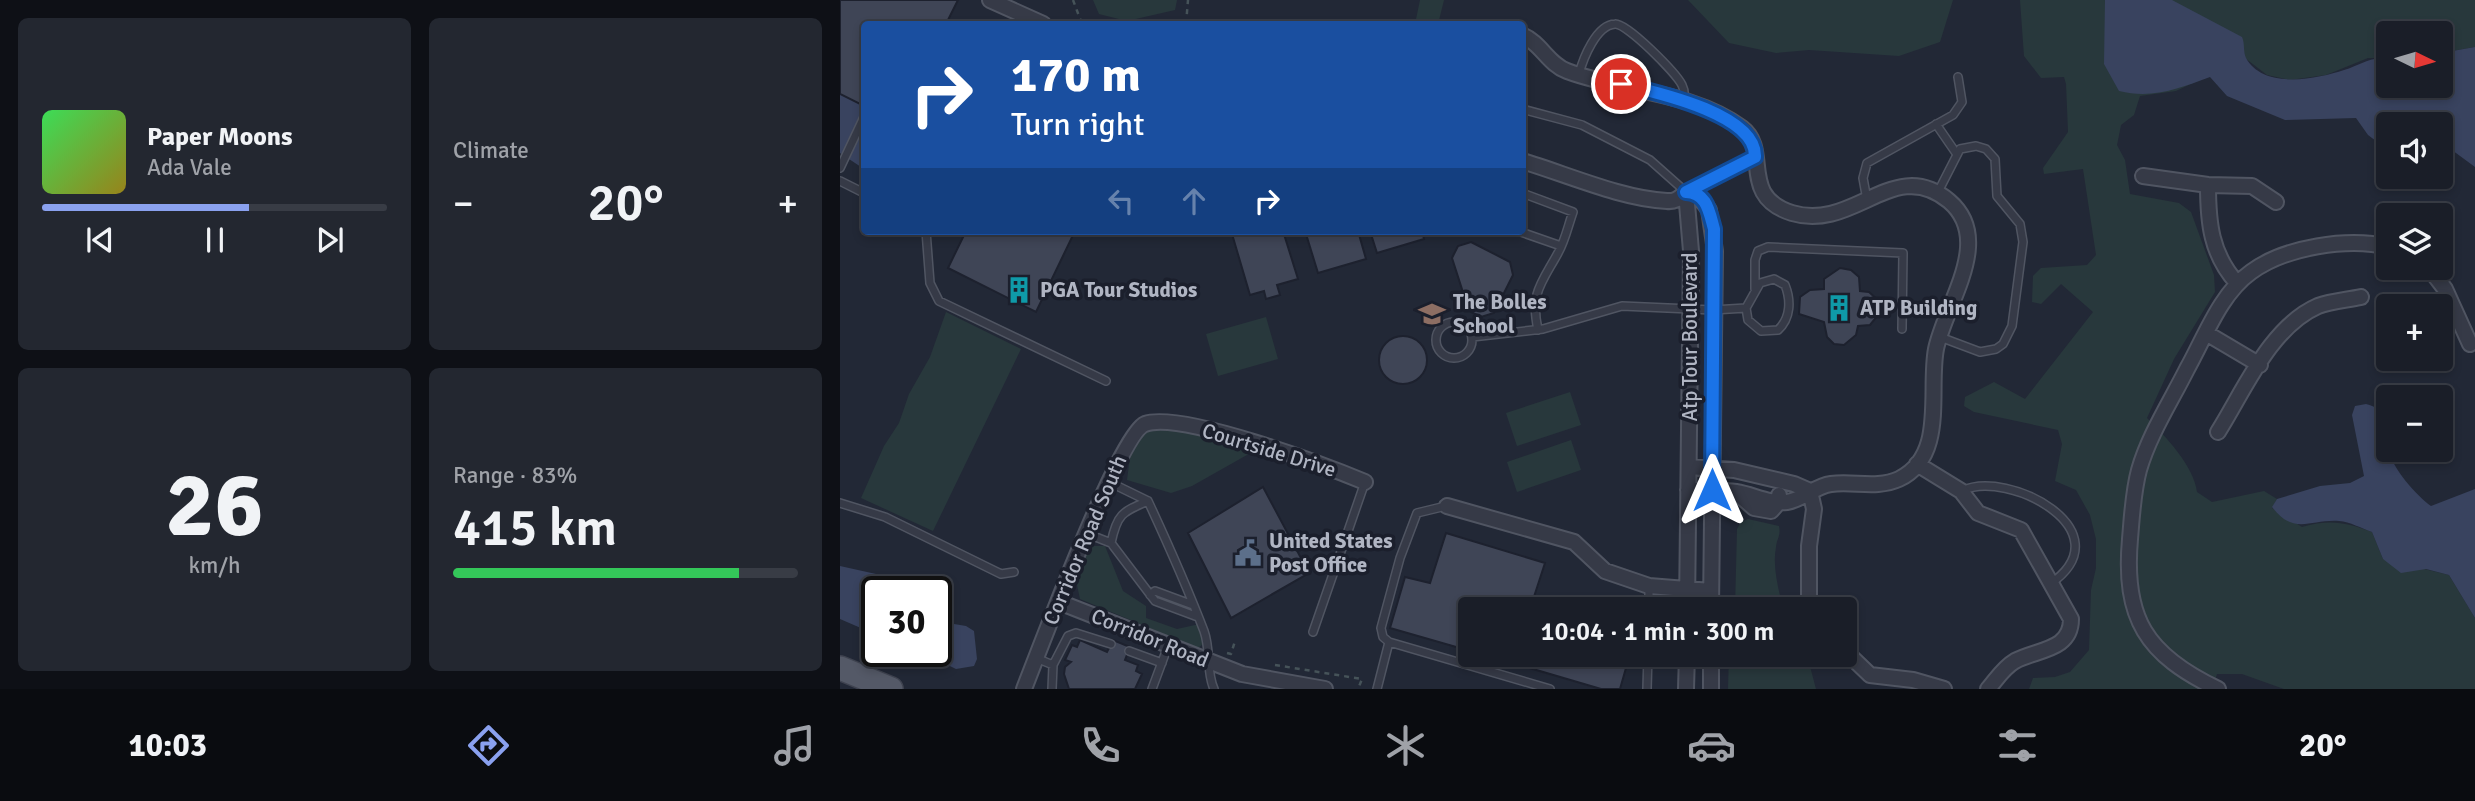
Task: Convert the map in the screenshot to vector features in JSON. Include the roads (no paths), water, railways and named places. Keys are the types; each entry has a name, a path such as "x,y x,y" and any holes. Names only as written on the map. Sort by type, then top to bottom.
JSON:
{"main road":[{"path":"840,668 891,689"}],"street":[{"path":"990,0 1036,21"},
{"path":"1526,38 1538,45 1556,66 1643,89 1716,114 1741,127 1753,142 1757,178 1762,189 1770,200 1790,212 1829,215 1901,185 1926,187 1938,192 1958,211 1969,241 1960,283 1940,337 1934,363 1933,421 1917,464 1909,472 1887,483 1829,484 1791,501 1779,502 1736,492 1688,490"},
{"path":"1526,162 1625,192 1668,201 1676,200 1686,192"},
{"path":"2143,176 2208,185 2252,186 2276,202"},
{"path":"2208,185 2210,232 2215,251 2237,284"},
{"name":"Atp Tour Boulevard","path":"1687,597 1691,309 1686,192 1696,192 1703,199 1714,229 1711,597"},
{"path":"2218,689 2182,671 2159,651 2133,608 2127,583 2135,485 2140,466 2206,333 2237,284 2261,265 2316,247 2364,243 2376,245"},
{"path":"2438,280 2445,289 2470,344"},
{"path":"2218,432 2260,365 2286,331 2310,310 2321,305 2361,297"},
{"path":"2206,333 2260,365"},
{"name":"Corridor Road South","path":"1024,689 1109,482 1136,430 1156,422 1173,422"},
{"name":"Courtside Drive","path":"1173,422 1310,459 1365,482"},
{"path":"1917,464 1961,491 1978,513 2021,530 2071,619 2067,638 2062,643 2015,661 1987,689"},
{"path":"1689,467 1712,467 1794,484 1810,491"},
{"path":"1752,496 1757,476"},
{"path":"1736,492 1744,502 1763,510 1775,509 1779,502 1780,483"},
{"path":"1809,597 1809,546 1814,509 1810,491"},
{"path":"1447,506 1574,542 1605,570 1649,586 1711,591"},
{"name":"Corridor Road","path":"1059,602 1168,646 1215,657 1242,674 1323,689"},
{"path":"1857,662 1870,675 1913,680 1944,689"},
{"path":"1686,689 1687,667"},
{"path":"1711,667 1711,689"}],"lane":[{"path":"1579,74 1588,46 1610,25 1625,26 1681,82 1684,103"},
{"path":"1867,201 1863,178 1867,163 1959,108 1962,93 1958,77"},
{"path":"1526,110 1582,125 1616,142 1650,160 1686,192 1755,157"},
{"path":"840,168 861,124"},
{"path":"1936,124 1956,153"},
{"path":"1938,192 1956,153 1967,146 1976,146 1991,153 1997,166 1997,197 2020,224 2023,242 2012,326 2003,344 1996,349 1980,352 1940,337"},
{"path":"840,181 861,192"},
{"path":"1526,194 1573,212 1561,246 1537,286 1534,314 1538,330"},
{"path":"1526,234 1561,246"},
{"path":"926,235 930,283 939,301 1106,381"},
{"path":"1755,289 1768,280 1779,280 1785,285 1789,303 1783,325 1774,332 1756,329 1748,320 1746,308 1755,289 1755,260 1759,251 1768,247 1903,253 1902,329"},
{"path":"1472,337 1538,330 1622,306 1713,310 1746,308"},
{"path":"1450,322 1462,323 1472,337 1470,349 1455,359 1443,355 1436,345 1440,328 1450,322"},
{"path":"1109,482 1149,501 1215,657 1209,679 1214,689"},
{"path":"1313,632 1365,482"},
{"path":"1961,491 1982,484 1993,486 2035,500 2067,522 2075,537 2073,563 2050,584"},
{"path":"1111,543 1116,520 1122,513 1149,501"},
{"path":"840,503 872,511 1001,574 1014,572"},
{"path":"1447,506 1417,513 1400,558 1381,628 1383,637 1389,642 1530,686 1550,689"},
{"path":"1088,534 1111,543 1155,601 1198,617"},
{"path":"1649,586 1649,597"},
{"path":"1150,595 1155,591 1194,605"},
{"path":"1052,689 1054,665 1068,636 1076,633 1111,644"},
{"path":"1377,689 1389,642"},
{"path":"1152,689 1168,646"},
{"path":"1129,651 1162,663"},
{"path":"1036,658 1054,665"},
{"path":"1647,667 1647,689"}],"water":[{"path":"2105,0 2172,0 2242,37 2246,58 2254,68 2265,75 2278,78 2306,79 2376,59 2376,98 2454,98 2454,51 2475,47 2475,167 2453,151 2453,112 2376,112 2376,141 2356,118 2285,120 2227,96 2210,77 2176,89 2154,93 2119,91 2104,64"},
{"path":"840,94 861,104 861,167 840,153"},
{"path":"2366,404 2376,408 2376,462 2393,462 2412,489 2431,506 2475,489 2475,618 2449,575 2426,569 2401,573 2383,559 2372,532 2339,521 2295,524 2280,516 2272,507 2277,499 2320,486 2350,483 2364,476 2352,415 2355,406"},
{"path":"840,566 885,576 861,576 861,628 840,619"},
{"path":"952,624 966,626 974,631 977,659 974,666 956,669 952,667"}],"place":[{"name":"PGA Tour Studios","path":"1019,290"},
{"name":"ATP Building","path":"1839,308"},
{"name":"The Bolles School","path":"1432,314"},
{"name":"United States Post Office","path":"1248,553"}]}
